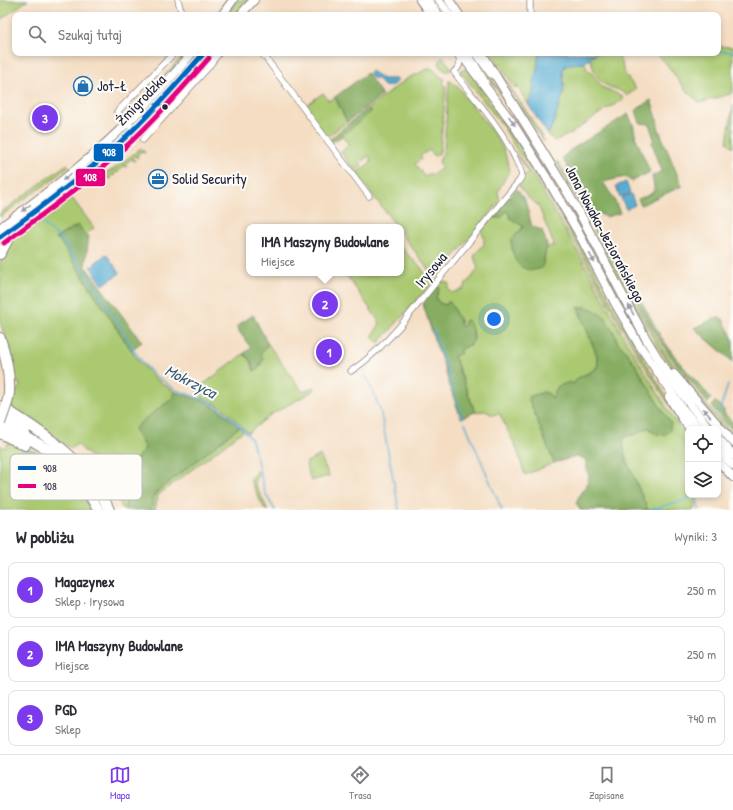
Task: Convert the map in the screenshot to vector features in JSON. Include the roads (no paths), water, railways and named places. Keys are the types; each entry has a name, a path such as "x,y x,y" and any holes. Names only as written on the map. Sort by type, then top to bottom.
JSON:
{"highway":[{"path":"0,254 18,224"},
{"path":"0,338 9,378 9,393 0,424 52,454"},
{"path":"0,406 33,427 67,454"},
{"path":"0,415 57,445"},
{"path":"0,433 45,454"},
{"path":"92,500 98,510"},
{"path":"104,500 109,510"}],"main road":[{"path":"224,12 233,0"},
{"path":"243,12 254,0"},
{"path":"420,0 429,12"},
{"path":"449,0 456,12"},
{"name":"Żmigrodzka","path":"0,237 62,191 116,146 130,126 189,56"},
{"name":"Żmigrodzka","path":"0,228 76,170 112,138 130,126 167,95 201,56"},
{"path":"460,56 489,90"},
{"path":"484,56 504,90"},
{"name":"Jana Nowaka-Jeziorańskiego","path":"489,90 512,122 545,175 577,230 638,344 678,402 698,426"},
{"name":"Jana Nowaka-Jeziorańskiego","path":"504,90 581,215 622,295 650,344 686,399 708,426"},
{"path":"638,344 650,366 688,426"},
{"path":"650,344 733,442"},
{"path":"721,441 733,455"},
{"path":"721,453 733,466"},
{"path":"719,462 733,477"}],"street":[{"path":"178,0 181,12"},
{"path":"428,0 437,12"},
{"path":"439,0 448,12"},
{"path":"530,0 530,12"},
{"path":"130,126 117,112 171,56"},
{"path":"143,140 217,56"},
{"path":"264,56 369,196"},
{"path":"459,56 460,61 457,69 466,68 476,75"},
{"name":"Jana Nowaka-Jeziorańskiego","path":"469,56 483,77 489,90"},
{"name":"Jana Nowaka-Jeziorańskiego","path":"478,56 504,90"},
{"name":"Irysowa","path":"351,371 362,365 400,326 522,176 504,137 454,72 457,69"}],"water":[{"path":"592,56 584,63 570,64 564,67 563,95 548,135 528,104 533,94 538,57"},
{"path":"371,71 383,79 396,79 398,81 391,86 385,86 379,80 370,75 369,72"},
{"path":"626,182 630,193 620,197 616,186"},
{"path":"631,194 635,205 626,209 621,198"},
{"path":"106,254 120,273 103,285 90,266 92,267"}],"waterway":[{"path":"721,51 733,52"},
{"name":"Mokrzyca","path":"40,221 61,239 70,251 119,324 132,348 153,374 176,390 208,401 215,405 234,420 252,440 265,493 275,510"},
{"path":"433,329 463,418"},
{"path":"364,371 380,409 399,510"},
{"path":"719,412 728,385"},
{"path":"465,423 502,510"},
{"path":"23,449 34,454"},
{"path":"650,510 688,498"},
{"path":"697,498 699,510"},
{"path":"85,500 91,510"}],"place":[{"name":"Jot-Ł","path":"83,86"},
{"name":"PGD","path":"45,118"},
{"name":"Solid Security","path":"158,179"},
{"name":"IMA Maszyny Budowlane","path":"325,304"},
{"name":"Magazynex","path":"329,352"}]}
